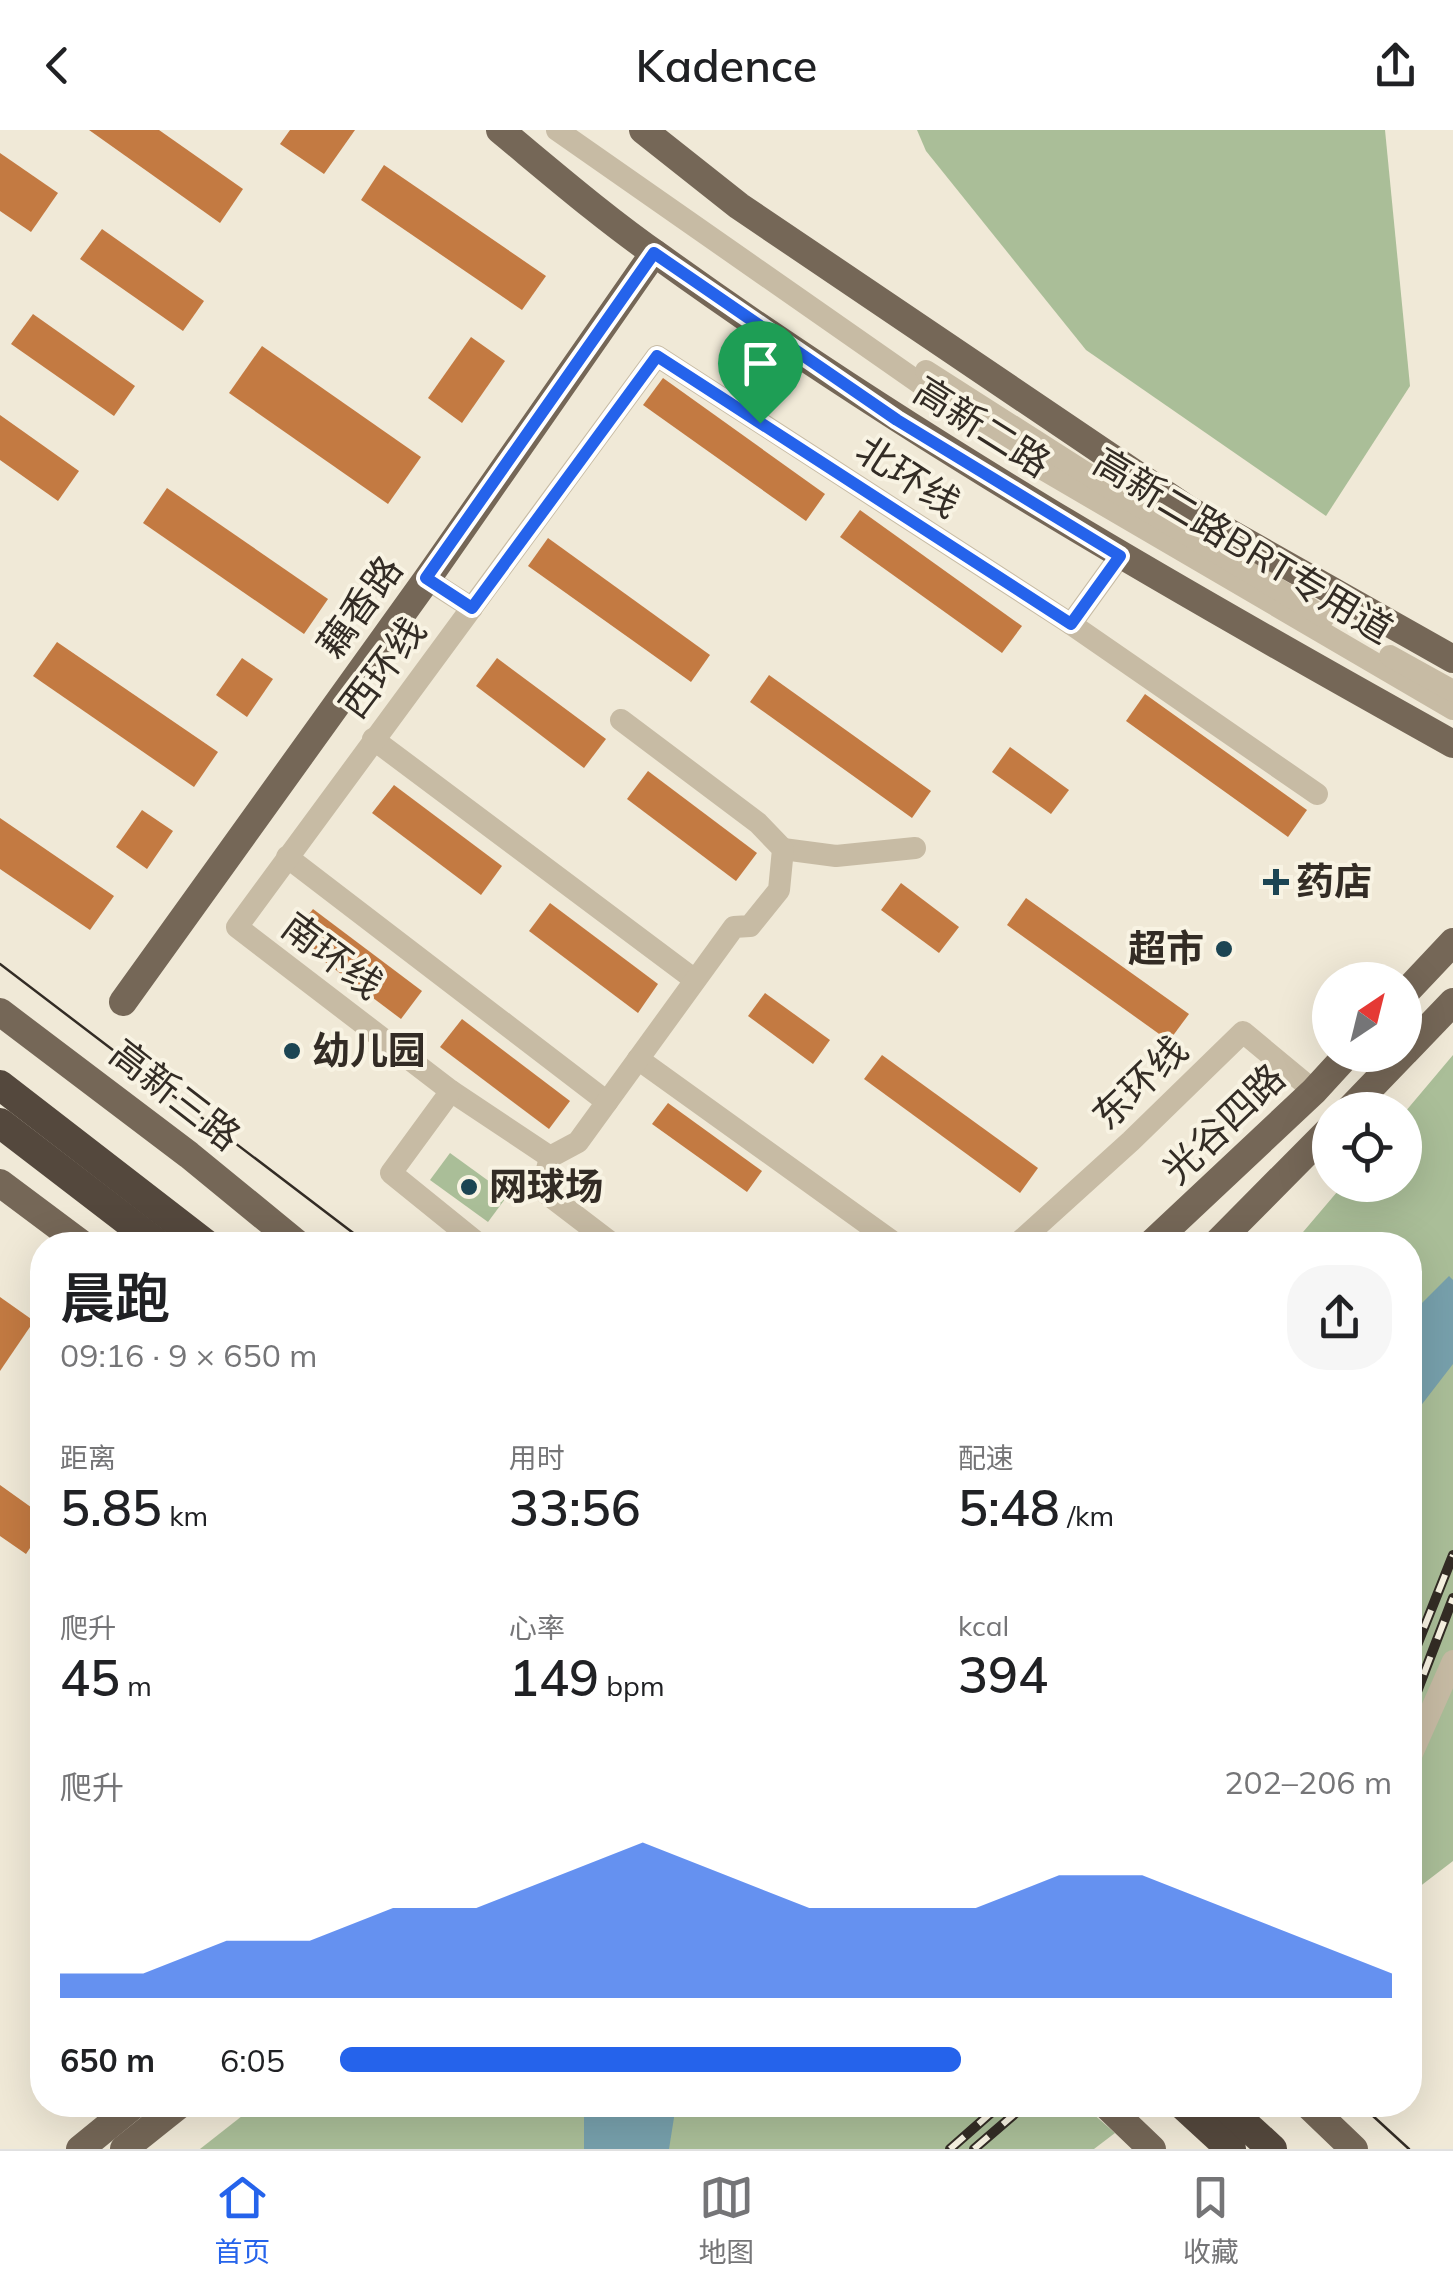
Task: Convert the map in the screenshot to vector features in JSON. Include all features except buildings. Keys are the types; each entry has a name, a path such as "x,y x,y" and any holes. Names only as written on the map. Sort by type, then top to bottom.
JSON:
{"highway":[{"path":"0,1085 191,1232"},
{"path":"0,1122 142,1232"},
{"path":"1224,2127 1274,2149"}],"main road":[{"name":"高新二路","path":"500,130 654,253 897,420 1120,556 1453,744"},
{"name":"高新二路","path":"643,130 738,206 1189,510 1453,658"},
{"name":"藕香路","path":"124,1002 654,253"},
{"path":"1422,975 1453,942"},
{"path":"1422,1035 1453,1002"},
{"name":"高新三路","path":"0,1012 284,1232"},
{"name":"光谷四路","path":"1164,1232 1331,1072"},
{"path":"1367,1092 1386,1072"},
{"name":"光谷四路","path":"1228,1232 1312,1147"},
{"path":"0,1183 66,1232"},
{"path":"80,2149 119,2117"},
{"path":"124,2149 164,2117"},
{"path":"1119,2117 1152,2149"},
{"path":"1321,2117 1354,2149"}],"street":[{"name":"高新二路BRT专用道","path":"557,130 1042,468 1453,710"},
{"name":"高新二路BRT专用道","path":"582,130 858,327 1100,482 1377,649 1453,690"},
{"name":"西环线","path":"237,927 657,356"},
{"name":"北环线","path":"657,356 1071,624 1317,794"},
{"path":"1071,624 1120,556"},
{"path":"426,578 472,608"},
{"path":"621,720 758,823 783,849 836,856 915,848"},
{"path":"373,739 695,980"},
{"path":"597,1232 542,1190 550,1157 578,1142 734,927 750,926 779,890 783,849"},
{"path":"287,856 607,1102"},
{"name":"南环线","path":"237,927 451,1090 550,1157"},
{"name":"东环线","path":"1030,1232 1243,1032 1314,1090"},
{"path":"638,1059 878,1232"},
{"path":"451,1090 391,1173 464,1232"},
{"path":"1422,1731 1453,1661"}],"green space":[{"path":"917,130 1385,130 1410,386 1326,516 1086,350 926,151"},
{"path":"1453,1055 1453,1861 1422,1885 1422,1232 1303,1232 1329,1202 1422,1202 1422,1092"},
{"name":"网球场","path":"450,1153 508,1195 488,1222 430,1180"},
{"path":"241,2117 1097,2117 1115,2133 1094,2149 200,2149"}],"water":[{"path":"1449,1276 1453,1280 1453,1364 1422,1404 1422,1303"},
{"path":"584,2117 674,2117 669,2149 584,2149"}],"tram line":[{"path":"0,964 352,1232"},
{"path":"1374,2117 1409,2149"}],"railway":[{"path":"1422,1633 1453,1555"},
{"path":"1422,1679 1453,1598"},
{"path":"950,2149 986,2117"},
{"path":"974,2149 1011,2117"}],"place":[{"name":"药店","path":"1276,882"},
{"name":"超市","path":"1224,949"},
{"name":"幼儿园","path":"292,1051"},
{"name":"网球场","path":"469,1187"}],"route":[{"path":"654,253 897,420 1120,556 1071,624 760,423 657,356 472,608 426,578 654,253"}]}
